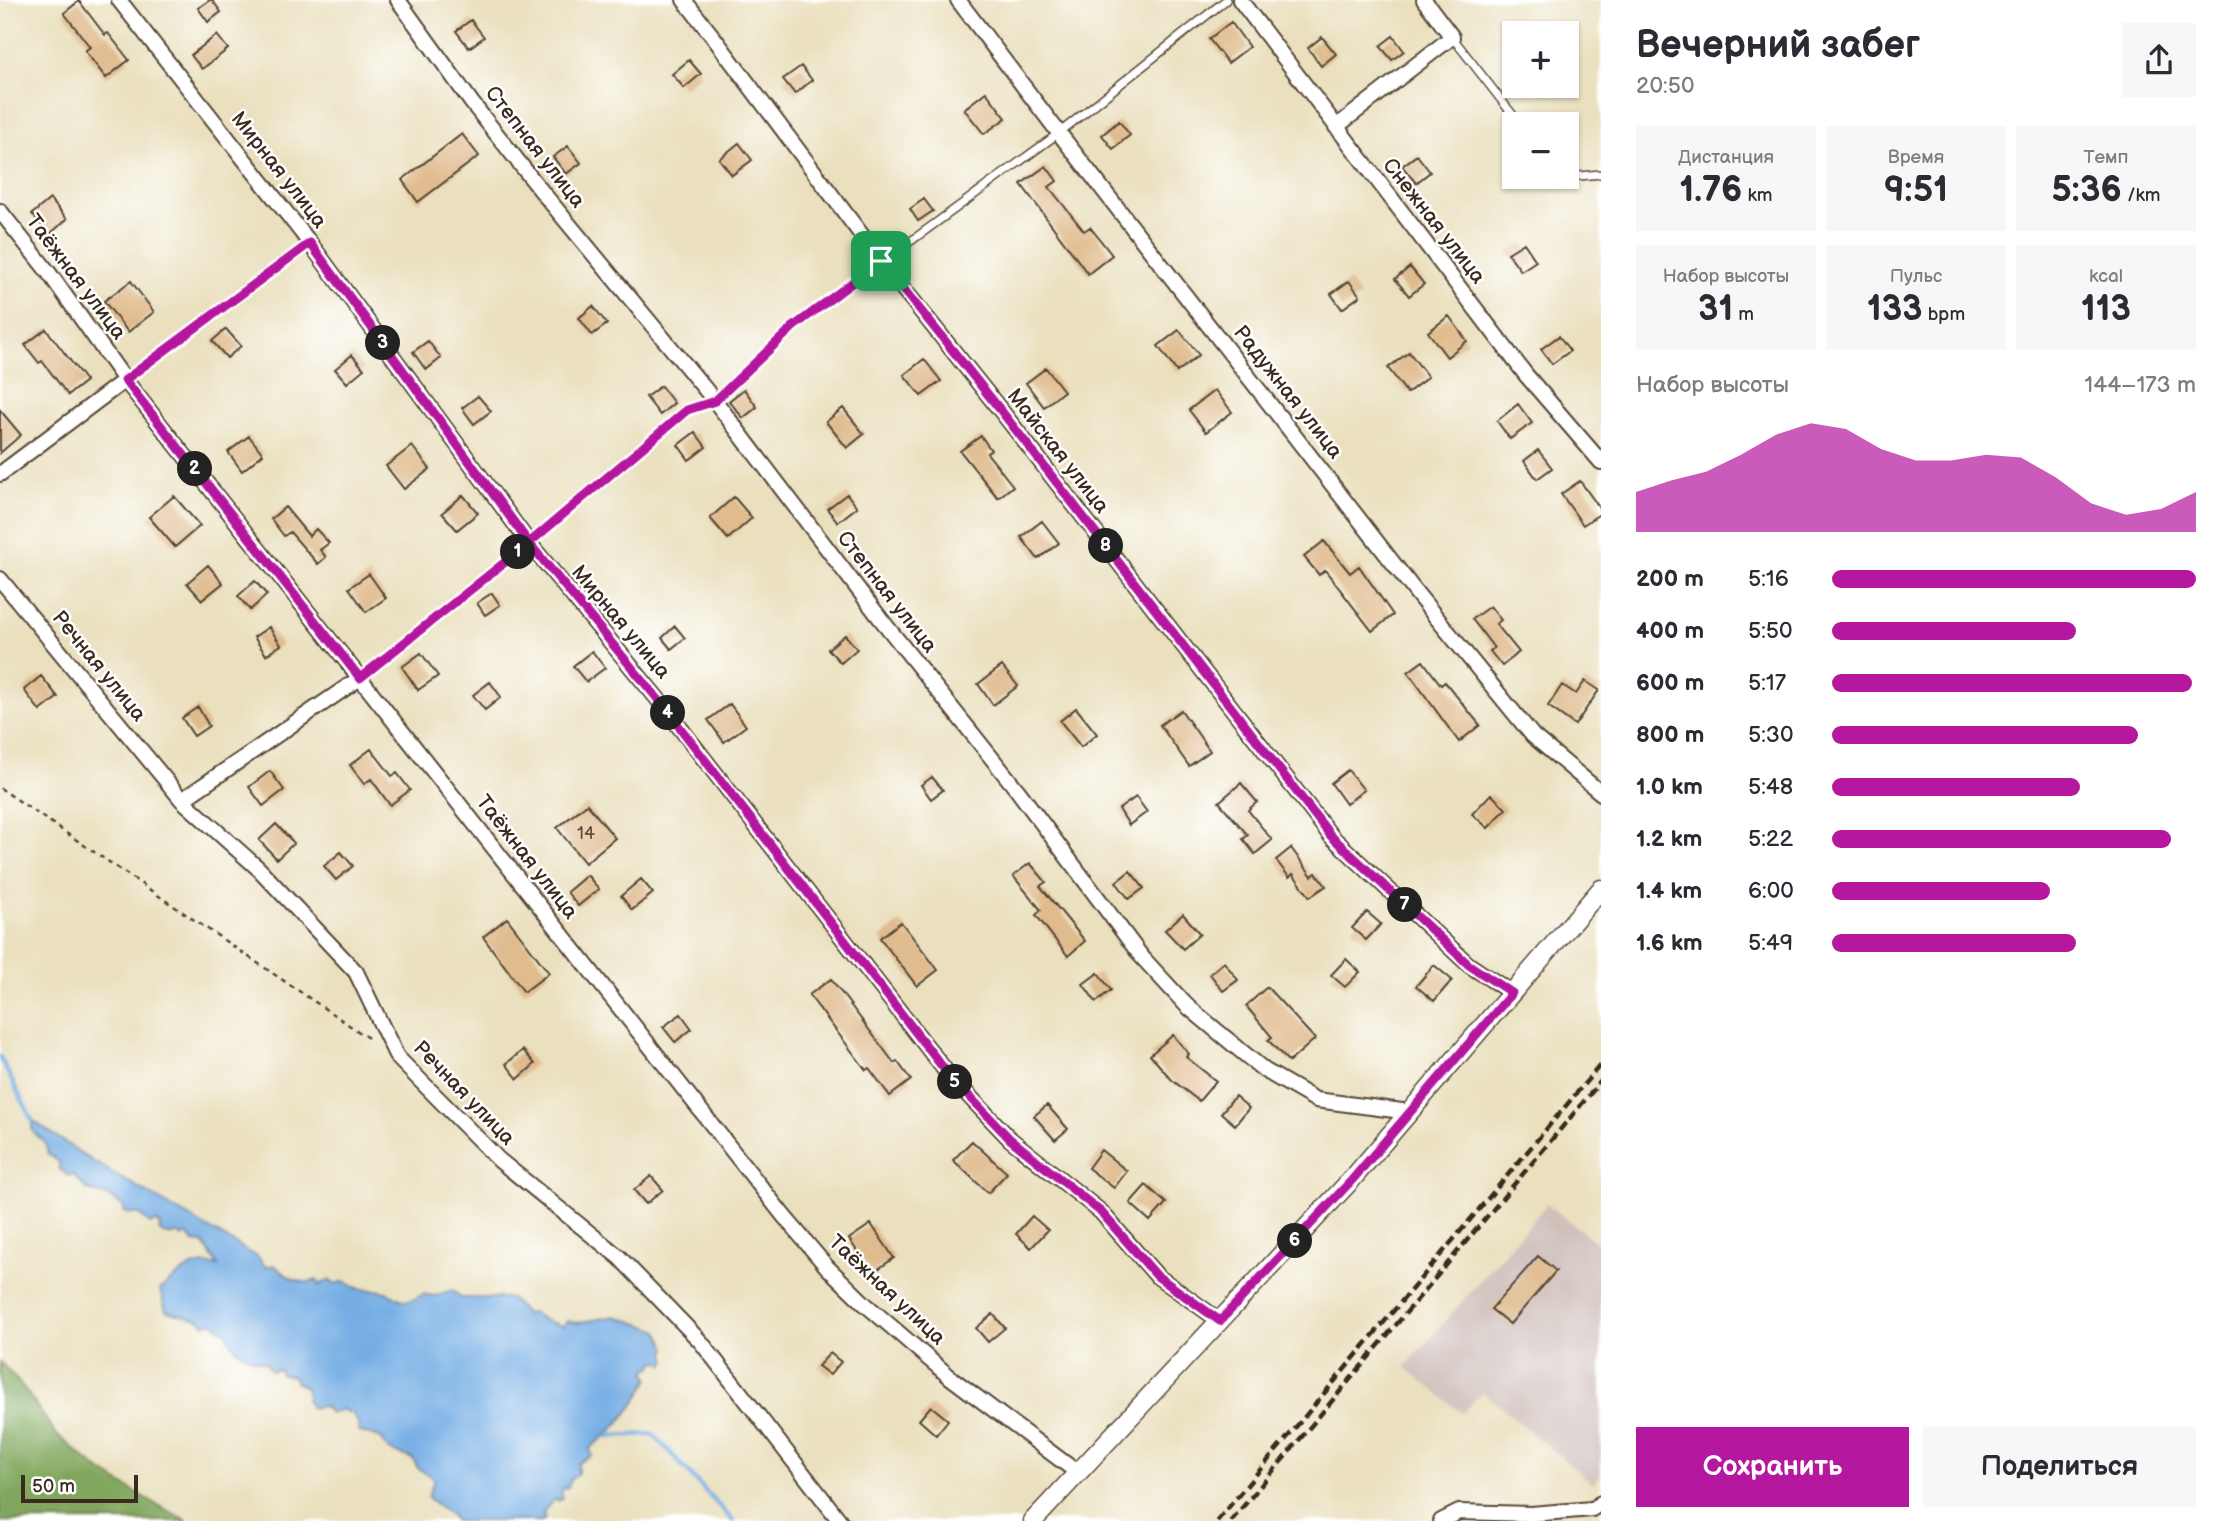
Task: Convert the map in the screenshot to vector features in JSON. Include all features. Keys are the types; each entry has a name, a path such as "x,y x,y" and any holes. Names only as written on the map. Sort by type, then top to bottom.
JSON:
{"street":[{"name":"Мирная улица","path":"119,0 310,243 529,543 657,698 948,1074 1010,1139 1101,1212 1157,1276 1220,1321"},
{"name":"Степная улица","path":"398,0 472,103 715,401 880,618 1018,791 1141,956 1188,1006 1264,1070 1316,1100 1410,1112"},
{"name":"Майская улица","path":"684,0 881,261 1002,412 1331,836 1469,965 1512,993"},
{"name":"Радужная улица","path":"958,0 1418,595 1533,736 1601,793"},
{"name":"Снежная улица","path":"1240,0 1526,374 1601,461"},
{"path":"1336,127 1452,37 1424,0"},
{"name":"Таёжная улица","path":"0,211 49,273 125,380 783,1215 827,1267 864,1304 950,1377 1078,1473"},
{"path":"0,474 125,380"},
{"name":"Речная улица","path":"0,579 182,800 259,869 356,972 397,1057 499,1160 619,1256 701,1342 840,1521"},
{"path":"182,800 360,678"},
{"path":"1033,1521 1352,1180 1601,889"},
{"path":"1441,1521 1459,1512 1530,1517 1592,1509 1601,1503"}],"lane":[{"path":"360,678 529,543 687,410 715,401 793,327 1059,132 1226,0"},
{"path":"1452,37 1511,112"},
{"path":"1579,176 1601,174"},
{"path":"125,380 310,243"}],"path":[{"path":"0,788 374,1042"}],"shaded area":[{"path":"1547,1204 1601,1246 1601,1475 1593,1484 1483,1392 1462,1413 1405,1367"}],"green space":[{"path":"0,1362 23,1387 57,1435 98,1469 188,1521 0,1521"}],"water":[{"path":"32,1120 94,1162 258,1257 266,1267 274,1265 299,1281 317,1280 319,1285 329,1280 334,1284 345,1281 359,1288 382,1291 405,1300 423,1294 434,1296 452,1290 462,1298 510,1298 526,1314 532,1312 544,1320 563,1326 568,1321 577,1323 615,1316 658,1330 667,1348 667,1360 664,1365 660,1361 654,1362 653,1367 647,1369 649,1378 638,1398 616,1425 590,1448 592,1456 578,1463 578,1474 571,1479 568,1487 562,1489 562,1499 554,1499 543,1512 545,1519 455,1521 428,1498 434,1479 418,1468 413,1459 389,1450 380,1437 359,1432 358,1423 352,1413 343,1409 330,1413 324,1406 311,1408 306,1399 306,1388 296,1382 293,1376 281,1374 279,1369 271,1371 265,1362 241,1352 226,1332 212,1322 205,1325 201,1320 166,1311 160,1290 166,1284 194,1267 210,1264 218,1266 203,1243 194,1242 186,1234 182,1237 177,1233 172,1236 161,1233 161,1226 157,1222 150,1224 139,1214 125,1213 123,1206 108,1196 87,1190 73,1174 69,1176 59,1169 59,1162 48,1154 45,1142 32,1131"}],"building":[{"path":"210,0 221,12 208,22 198,8"},
{"path":"79,1 105,35 108,33 129,60 106,78 85,51 90,47 64,13"},
{"path":"471,20 484,37 469,48 456,31"},
{"path":"1231,22 1249,47 1228,63 1209,39"},
{"path":"217,35 228,49 202,69 191,55"},
{"path":"1393,36 1404,51 1392,60 1380,46"},
{"path":"1322,37 1336,54 1321,66 1308,48"},
{"path":"689,60 701,74 684,88 672,74"},
{"path":"801,66 812,80 795,94 783,79"},
{"path":"986,92 1006,118 984,134 964,109"},
{"path":"1119,121 1130,135 1113,149 1102,135"},
{"path":"462,134 479,156 418,202 402,180"},
{"path":"739,143 752,160 732,175 719,159"},
{"path":"568,146 581,163 566,174 553,157"},
{"path":"1417,155 1430,172 1416,183 1402,166"},
{"path":"1046,166 1057,181 1049,187 1084,231 1090,227 1112,255 1088,274 1021,184"},
{"path":"50,199 67,219 50,234 32,214"},
{"path":"924,199 933,211 918,221 910,209"},
{"path":"1524,243 1536,261 1521,271 1508,253"},
{"path":"1410,267 1424,284 1409,296 1395,279"},
{"path":"131,281 154,312 128,332 104,301"},
{"path":"1349,281 1360,296 1342,309 1331,294"},
{"path":"593,306 607,324 592,335 579,318"},
{"path":"1449,316 1467,341 1447,357 1428,332"},
{"path":"46,329 86,381 68,395 42,361 39,363 25,345"},
{"path":"226,329 241,346 227,358 212,341"},
{"path":"1179,330 1199,355 1177,372 1158,346"},
{"path":"1559,336 1570,351 1552,364 1541,349"},
{"path":"428,341 441,358 426,370 413,352"},
{"path":"1409,352 1428,377 1407,393 1388,368"},
{"path":"352,355 364,369 347,383 335,369"},
{"path":"924,359 941,381 921,396 904,375"},
{"path":"1046,368 1064,391 1044,407 1026,383"},
{"path":"661,386 674,403 660,415 646,397"},
{"path":"744,389 757,407 743,418 729,401"},
{"path":"1215,390 1232,412 1206,432 1189,410"},
{"path":"478,396 491,411 474,424 462,408"},
{"path":"1518,404 1532,423 1510,439 1497,421"},
{"path":"843,408 864,434 847,448 826,422"},
{"path":"0,410 21,435 0,453"},
{"path":"695,432 706,447 689,460 678,445"},
{"path":"249,436 263,454 242,471 228,452"},
{"path":"981,436 991,450 987,453 1013,486 998,498 960,451"},
{"path":"412,446 430,469 404,489 386,466"},
{"path":"1538,450 1552,468 1537,479 1524,461"},
{"path":"1580,481 1601,510 1601,513 1583,525 1561,494"},
{"path":"847,494 857,507 838,522 827,509"},
{"path":"463,495 478,513 457,530 442,513"},
{"path":"174,496 200,526 175,547 149,517"},
{"path":"734,497 752,518 728,539 710,518"},
{"path":"285,507 309,536 316,529 329,543 320,550 326,557 318,564 290,532 284,536 271,519"},
{"path":"1042,521 1059,543 1038,559 1021,537"},
{"path":"1324,541 1350,573 1359,566 1393,615 1372,631 1325,570 1319,575 1304,557"},
{"path":"208,565 223,583 202,600 187,583"},
{"path":"369,574 386,598 366,612 349,588"},
{"path":"255,581 267,595 250,610 238,596"},
{"path":"492,593 500,605 485,615 477,603"},
{"path":"1490,606 1501,620 1496,624 1519,652 1502,666 1490,651 1494,648 1472,619"},
{"path":"675,626 685,638 671,649 662,638"},
{"path":"269,627 281,645 266,655 254,637"},
{"path":"845,635 857,649 841,663 828,649"},
{"path":"592,651 605,668 586,682 573,666"},
{"path":"421,653 438,676 418,690 402,667"},
{"path":"1423,661 1441,685 1445,682 1480,725 1459,742 1408,672"},
{"path":"1002,666 1018,686 993,705 978,684"},
{"path":"41,676 58,697 40,711 24,690"},
{"path":"1585,681 1599,690 1575,725 1548,706 1562,685 1576,694"},
{"path":"490,682 501,697 485,710 473,695"},
{"path":"730,704 746,726 724,742 708,720"},
{"path":"198,707 209,726 194,736 182,718"},
{"path":"1076,708 1097,734 1081,747 1060,721"},
{"path":"1181,710 1210,751 1189,766 1160,725"},
{"path":"371,749 392,776 397,773 410,790 390,805 371,779 364,784 350,765"},
{"path":"1348,770 1364,790 1346,804 1331,783"},
{"path":"270,771 284,790 263,806 249,787"},
{"path":"932,777 943,790 931,799 921,785"},
{"path":"1241,783 1257,802 1248,810 1272,840 1255,854 1243,839 1248,835 1219,802"},
{"path":"1491,794 1506,809 1488,828 1472,814"},
{"path":"1136,797 1147,812 1129,825 1119,809"},
{"path":"587,804 615,838 585,863 557,828"},
{"path":"276,824 294,843 277,859 259,840"},
{"path":"1291,848 1312,876 1316,873 1326,886 1310,897 1293,874 1289,877 1276,860"},
{"path":"341,852 353,866 336,880 324,866"},
{"path":"1030,863 1046,882 1040,886 1085,941 1068,956 1036,915 1041,910 1013,876"},
{"path":"1130,871 1144,888 1129,899 1116,882"},
{"path":"587,875 599,889 578,906 567,892"},
{"path":"641,879 653,893 632,910 621,896"},
{"path":"1367,912 1381,924 1366,940 1352,928"},
{"path":"1183,914 1200,934 1183,949 1165,930"},
{"path":"507,918 549,973 524,992 483,937"},
{"path":"901,922 938,970 917,986 880,938"},
{"path":"1346,959 1360,972 1345,987 1331,975"},
{"path":"1224,962 1238,980 1223,991 1210,974"},
{"path":"1434,965 1452,980 1434,1001 1416,986"},
{"path":"1098,973 1111,990 1096,1002 1083,984"},
{"path":"831,979 894,1063 897,1061 911,1080 890,1096 869,1068 866,1070 809,995"},
{"path":"1267,987 1315,1039 1289,1062 1268,1040 1272,1037 1246,1006"},
{"path":"681,1014 692,1029 675,1042 663,1027"},
{"path":"1173,1035 1189,1054 1186,1057 1216,1081 1199,1101 1172,1080 1150,1055"},
{"path":"523,1050 535,1064 518,1079 506,1064"},
{"path":"1235,1096 1249,1108 1235,1125 1221,1113"},
{"path":"1047,1105 1068,1129 1055,1140 1034,1116"},
{"path":"972,1141 1007,1173 988,1193 953,1160"},
{"path":"1101,1150 1127,1171 1114,1188 1088,1168"},
{"path":"651,1176 663,1190 646,1204 634,1190"},
{"path":"1146,1185 1166,1203 1150,1221 1130,1203"},
{"path":"1032,1216 1048,1230 1031,1248 1016,1234"},
{"path":"871,1224 894,1258 872,1273 849,1239"},
{"path":"1538,1256 1556,1271 1510,1324 1491,1309"},
{"path":"993,1314 1005,1328 988,1342 976,1328"},
{"path":"830,1353 841,1362 830,1375 818,1366"},
{"path":"931,1406 948,1420 936,1435 919,1420"}],"waterway":[{"path":"0,1057 32,1120"},
{"path":"608,1436 653,1434 733,1521"}],"railway":[{"path":"1217,1521 1601,1064"},
{"path":"1231,1521 1601,1081"}],"route":[{"path":"881,261 793,327 715,401 687,410 529,543 360,678 125,380 310,243 529,543 657,698 948,1074 1010,1139 1101,1212 1157,1276 1220,1321 1352,1180 1512,993 1469,965 1331,836 1002,412 881,261"}]}
